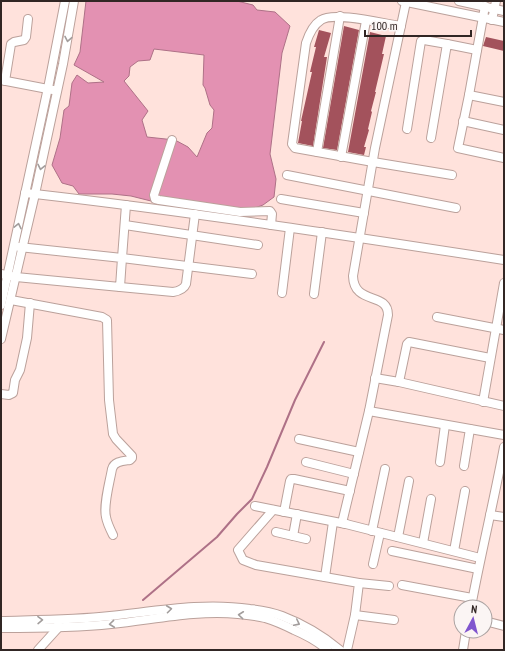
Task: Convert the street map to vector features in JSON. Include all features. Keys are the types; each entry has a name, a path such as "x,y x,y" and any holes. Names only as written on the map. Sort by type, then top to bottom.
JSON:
{"street":[{"path":"1,305 48,89 64,1"},
{"path":"1,339 11,300 8,276 23,248 57,90 74,1"},
{"path":"346,524 342,523 369,411 388,311 387,307 377,299 364,296 361,293 354,284 353,276 372,162 401,26 404,2 503,22 504,11 495,5 486,6 459,1"},
{"path":"492,20 495,5"},
{"path":"486,6 458,148 504,158"},
{"path":"401,26 340,16 322,19 316,24 306,43 292,144 295,148 341,157 452,175"},
{"path":"317,152 340,16"},
{"path":"28,19 26,37 24,40 11,44 3,81 57,90"},
{"path":"341,157 366,21"},
{"path":"407,129 421,41 424,40 477,50"},
{"path":"431,138 447,44"},
{"path":"469,95 504,102"},
{"path":"464,121 504,130"},
{"path":"172,140 154,195 155,198 159,200 240,212 270,211 272,214 271,225"},
{"path":"287,174 456,208"},
{"path":"25,192 360,237 504,260"},
{"path":"281,199 364,213"},
{"path":"120,286 126,205"},
{"path":"8,276 120,286 167,292 177,291 185,287 186,284 195,214"},
{"path":"125,225 258,245"},
{"path":"282,292 290,228"},
{"path":"314,294 322,232"},
{"path":"14,246 252,274"},
{"path":"483,402 490,358 500,329 504,283"},
{"path":"11,300 102,317 107,320 109,400 113,434 132,456 130,460 115,463 112,469 105,508 107,521 113,535"},
{"path":"1,394 9,395 13,393 14,382 20,370 27,338 30,304"},
{"path":"437,317 500,329"},
{"path":"399,382 409,342 490,358"},
{"path":"375,378 504,406"},
{"path":"369,411 504,435"},
{"path":"440,462 445,425"},
{"path":"464,466 470,429"},
{"path":"299,439 359,452"},
{"path":"402,585 472,598 490,515 500,489 504,447"},
{"path":"306,462 354,474"},
{"path":"373,564 385,469"},
{"path":"284,512 290,481 294,479 350,492"},
{"path":"398,537 409,481"},
{"path":"454,551 465,491"},
{"path":"423,544 431,499"},
{"path":"255,506 346,524 480,558"},
{"path":"273,510 238,550 243,560 256,566 359,583 388,586"},
{"path":"292,536 297,514"},
{"path":"490,515 504,517"},
{"path":"325,577 333,522"},
{"path":"276,532 306,539"},
{"path":"392,551 478,569"},
{"path":"347,650 355,615 359,583"},
{"path":"1,628 58,624 184,607 225,606 264,610 282,616 326,639 340,650"},
{"path":"1,621 58,624 110,624 186,614 225,613 264,618 280,623 301,633 328,650"},
{"path":"355,615 394,620"},
{"path":"493,623 504,626"},
{"path":"38,650 58,624"},
{"path":"463,650 465,639"}],"shaded area":[{"path":"86,1 237,1 253,5 257,10 275,12 290,26 282,53 270,154 276,179 274,197 263,205 252,209 167,205 131,196 112,194 79,194 73,186 62,183 52,165 60,138 64,110 69,106 72,83 77,75 88,83 104,82 74,65 80,52","holes":["154,49 204,55 203,85 210,105 214,110 212,128 207,133 197,157 188,147 175,140 147,137 142,120 148,111 124,81 129,76 130,67 138,61 150,60"]}],"building":[{"path":"344,26 359,30 337,150 323,148"},
{"path":"319,30 331,33 324,57 327,57 313,146 298,143 301,121 312,72 310,72 316,47 314,47"},
{"path":"370,32 386,36 382,54 384,54 371,111 369,130 364,147 366,147 364,155 348,152"},
{"path":"486,37 504,41 504,51 483,46"}],"waterway":[{"path":"143,600 217,537 252,499 295,400 324,342"}]}
